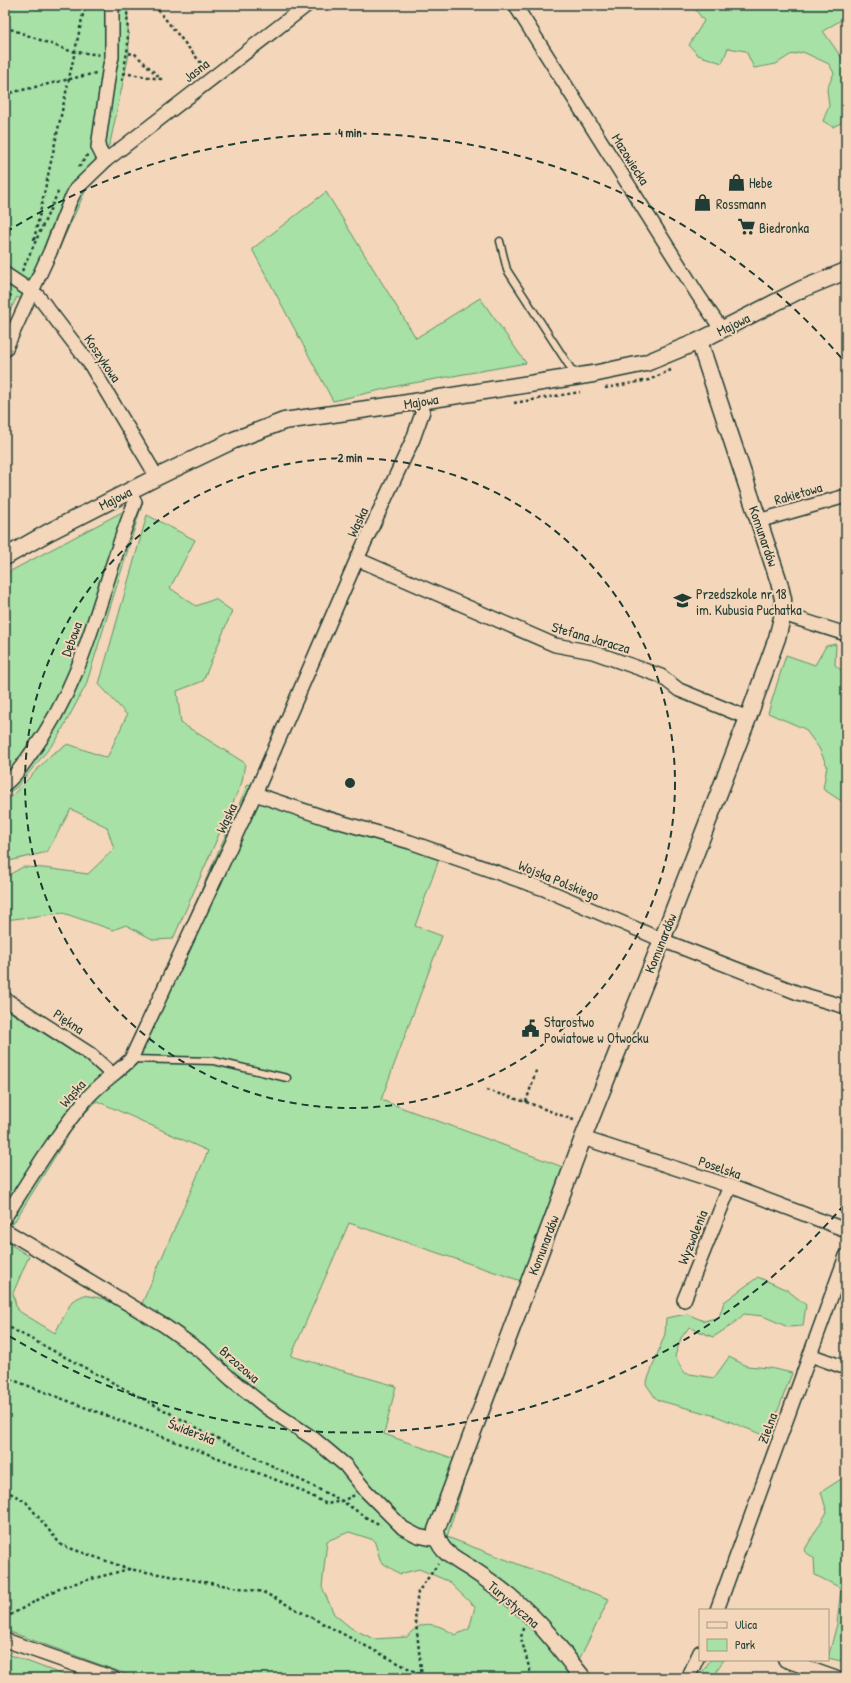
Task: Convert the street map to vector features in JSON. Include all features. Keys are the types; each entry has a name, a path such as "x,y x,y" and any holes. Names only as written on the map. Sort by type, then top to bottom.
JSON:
{"street":[{"path":"105,161 98,147 112,57 112,5"},
{"name":"Jasna","path":"5,350 50,252 76,189 105,161 307,5"},
{"name":"Mazowiecka","path":"515,5 698,296 722,330"},
{"name":"Majowa","path":"5,557 157,477 234,440 284,421 422,401 646,363 699,341 802,289 846,271"},
{"name":"Koszykowa","path":"5,274 38,296 90,364 157,477"},
{"name":"Komunardów","path":"437,1540 436,1530 585,1132 662,940 748,718 777,638 783,614 783,599 779,582 699,341"},
{"name":"Wąska","path":"5,1217 69,1120 91,1094 112,1074 122,1068 131,1058 255,794 357,559 412,439 423,411 422,401"},
{"name":"Dębowa","path":"5,784 12,779 42,738 72,683 93,627 121,535 135,502 129,491"},
{"name":"Rakietowa","path":"758,521 846,496"},
{"name":"Stefana Jaracza","path":"357,559 556,645 592,652 661,676 679,690 748,718"},
{"path":"783,614 846,634"},
{"name":"Wojska Polskiego","path":"255,794 326,818 410,842 544,889 662,940 798,993 846,1007"},
{"name":"Piękna","path":"5,999 90,1054 112,1074"},
{"name":"Poselska","path":"585,1132 846,1230"},
{"name":"Wyzwolenia","path":"684,1300 730,1186"},
{"name":"Brzozowa","path":"5,1230 165,1326 202,1353 266,1407 314,1439 345,1465 366,1491 403,1528 418,1536 437,1540"},
{"name":"Zielna","path":"717,1609 846,1256"},
{"path":"810,1355 846,1368"},
{"name":"Turystyczna","path":"437,1540 441,1548 448,1554 490,1581 528,1613 542,1627 583,1678"},
{"path":"5,1640 113,1678"},
{"path":"688,1678 699,1654"},
{"path":"788,1661 836,1678"}],"lane":[{"path":"500,241 507,270 576,376"},
{"path":"131,1058 214,1061 287,1078"}],"path":[{"path":"33,247 85,5"},
{"path":"127,5 129,32 127,51"},
{"path":"154,5 213,78"},
{"path":"5,27 75,52 112,57 134,53"},
{"path":"526,1102 537,1068"},
{"path":"486,1090 526,1102 585,1132"},
{"path":"5,1325 207,1433 342,1501 367,1518 387,1528"},
{"name":"Świderska","path":"5,1377 292,1486 326,1504 342,1501 366,1491"},
{"path":"5,1490 26,1502 61,1546 129,1569 263,1592 421,1676"},
{"path":"421,1676 415,1614 418,1592 442,1558"},
{"path":"5,1618 61,1587 129,1569"},
{"path":"523,1623 521,1638 532,1678"}],"green space":[{"path":"5,5 127,5 129,54 110,143 95,170 33,305 17,297 5,320"},
{"path":"692,5 846,5 846,17 823,31 846,64 846,120 833,127 823,121 829,106 827,89 834,73 829,64 803,52 790,55 776,64 754,68 746,51 728,48 722,63 698,55 689,45 704,21"},
{"path":"326,192 416,338 480,298 526,363 402,385 333,401 252,249"},
{"path":"143,501 86,685 57,739 17,787 5,795 5,574"},
{"path":"147,515 195,540 170,588 196,606 215,599 232,611 203,681 177,691 181,723 245,763 242,782 173,939 154,940 126,925 113,930 63,913 5,920 5,877 23,867 44,868 88,874 114,849 107,827 71,809 47,852 5,862 5,803 52,754 68,744 107,758 127,715 99,684"},
{"path":"836,644 835,665 846,674 846,804 823,789 827,766 819,748 805,729 768,713 786,655 815,665 826,646"},
{"path":"248,784 443,848 415,926 442,936 381,1100 571,1170 533,1285 349,1223 291,1356 396,1386 384,1434 469,1464 447,1537 609,1599 575,1668 582,1678 137,1678 5,1630 5,1241 29,1256 13,1293 17,1310 55,1333 72,1301 84,1295 141,1306 208,1151 97,1101 77,1121 13,1224 5,1216 5,1009 90,1063 124,1066","holes":["349,1532 374,1540 381,1562 400,1574 419,1569 448,1581 475,1607 469,1629 455,1635 436,1625 430,1624 418,1627 407,1637 374,1639 351,1628 334,1614 322,1587 327,1541"]},
{"path":"758,1277 787,1290 806,1305 803,1326 788,1327 763,1316 744,1314 732,1325 713,1337 689,1327 681,1338 675,1356 684,1373 714,1378 729,1357 747,1366 770,1368 792,1373 768,1437 716,1416 657,1400 646,1384 665,1334 666,1318 687,1314 704,1321 719,1317 724,1302"},
{"path":"846,1476 846,1652 841,1661 829,1658 829,1654 837,1624 841,1588 815,1575 814,1558 804,1551 827,1512 821,1492"},
{"path":"5,1653 69,1677 5,1678"},
{"path":"709,1661 723,1661 718,1668 716,1678 699,1678"}],"place":[{"name":"Hebe","path":"736,182"},
{"name":"Rossmann","path":"703,203"},
{"name":"Biedronka","path":"746,227"},
{"name":"Przedszkole nr 18 im. Kubusia Puchatka","path":"683,601"},
{"name":"Starostwo Powiatowe w Otwocku","path":"531,1029"}]}
